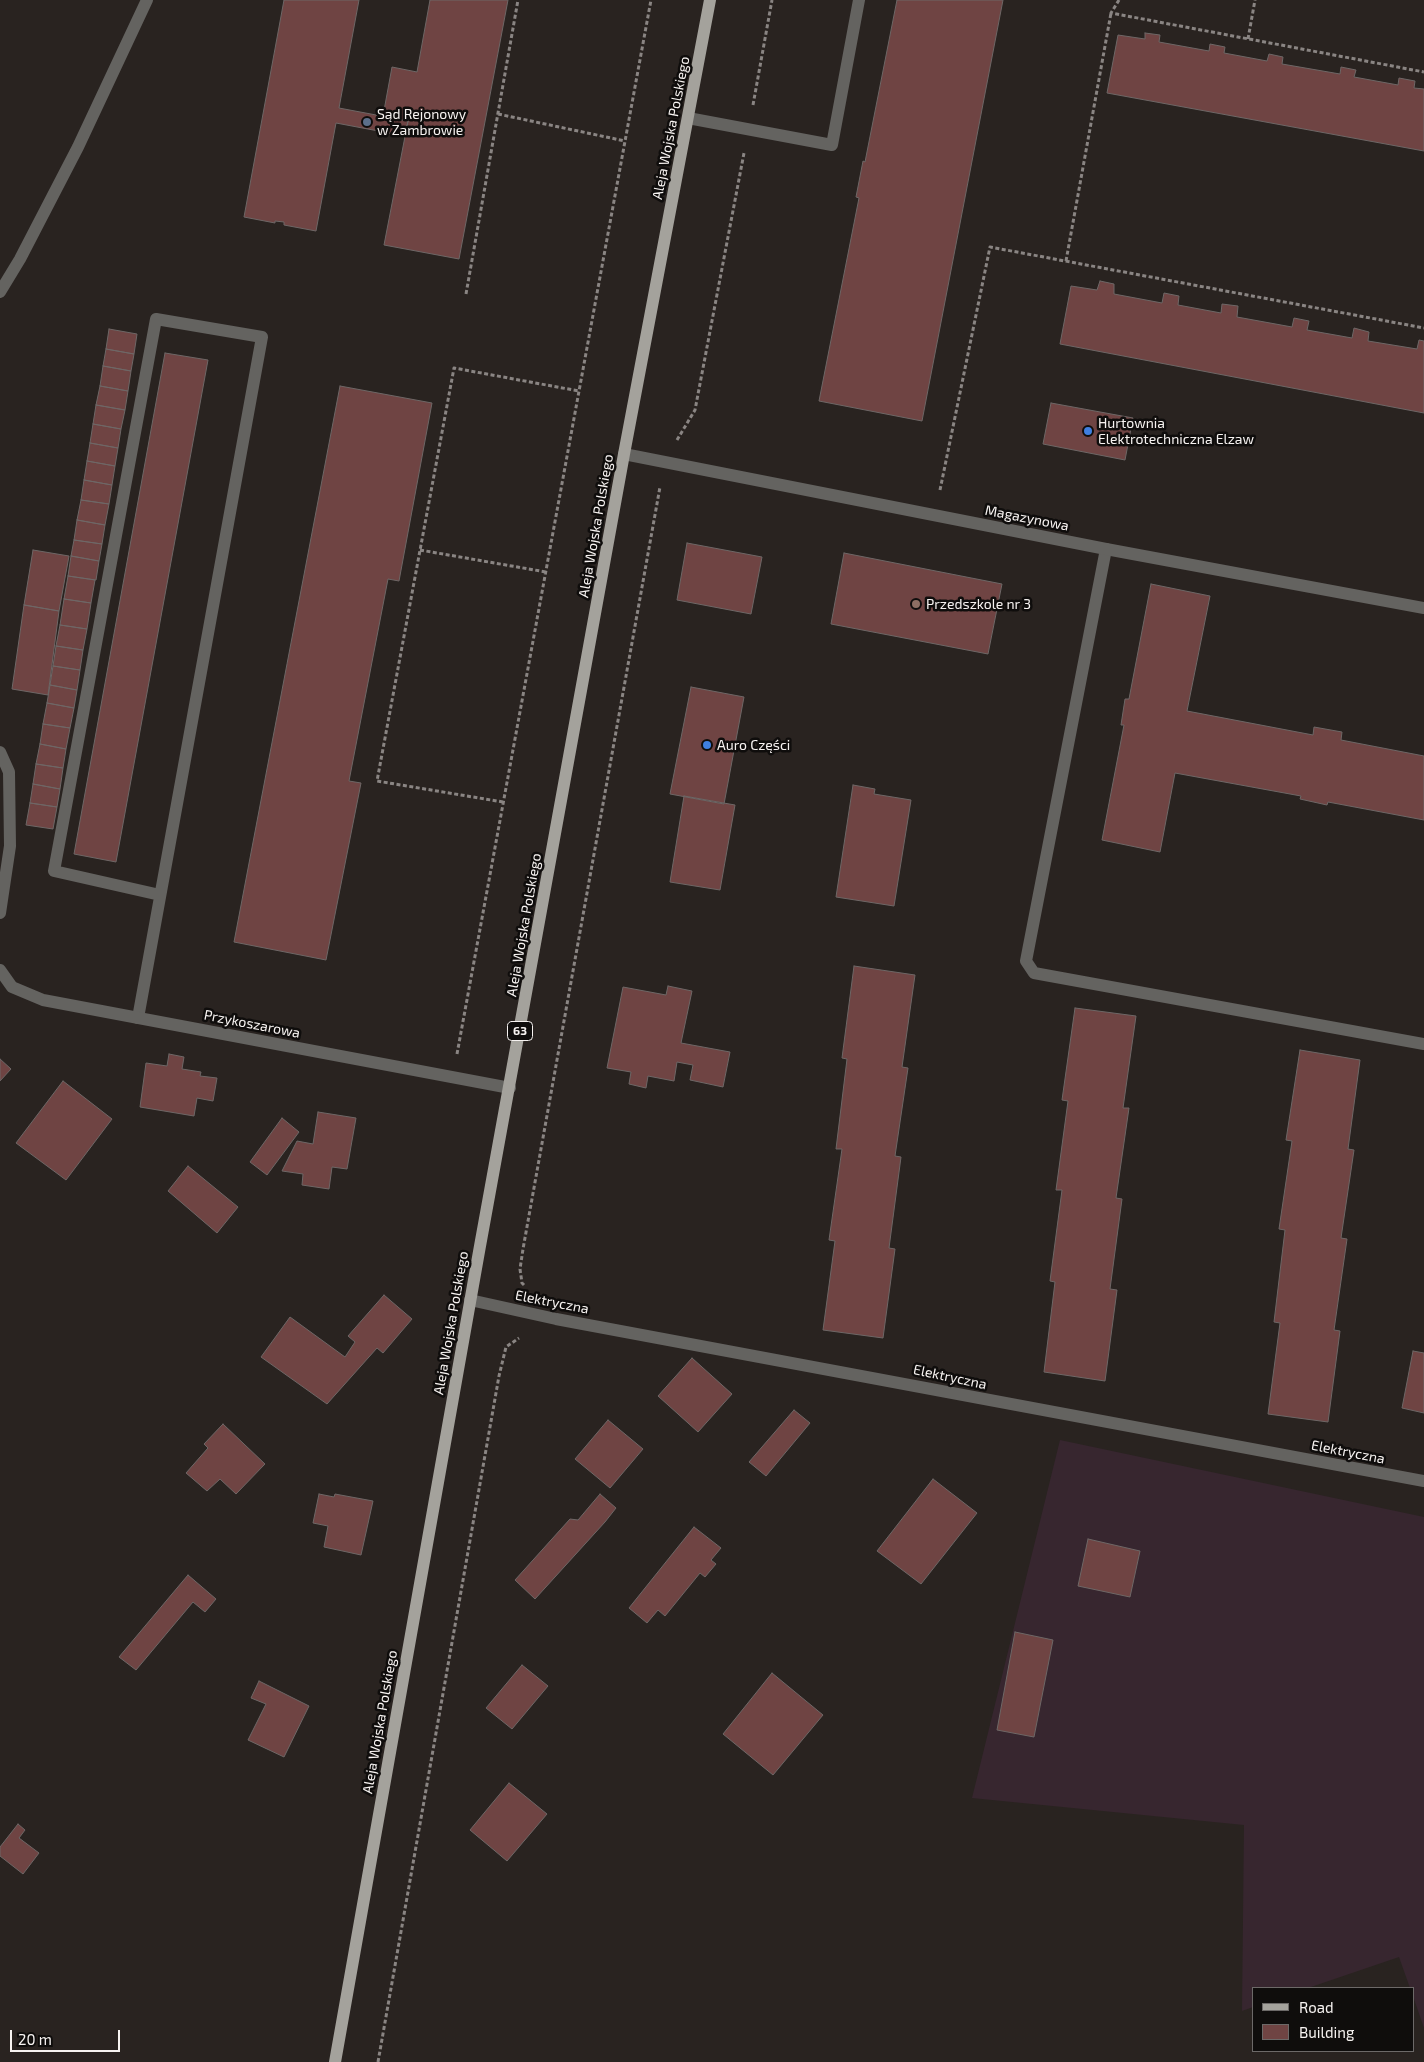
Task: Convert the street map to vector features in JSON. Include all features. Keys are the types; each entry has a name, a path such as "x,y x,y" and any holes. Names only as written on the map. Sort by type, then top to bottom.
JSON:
{"main road":[{"name":"Aleja Wojska Polskiego","path":"335,2062 470,1300 624,454 710,0"}],"street":[{"path":"0,292 20,259 78,147 148,0"},
{"path":"688,118 832,145 860,0"},
{"path":"138,1018 262,337 156,318 54,871 160,895"},
{"name":"Magazynowa","path":"624,454 1106,549 1424,608"},
{"path":"1106,549 1026,961 1034,973 1424,1044"},
{"path":"0,752 9,772 10,846 0,913"},
{"name":"Przykoszarowa","path":"0,970 12,987 43,1000 510,1088"},
{"name":"Elektryczna","path":"470,1300 556,1319 1424,1481"}],"path":[{"path":"466,294 518,0"},
{"path":"453,1076 651,0"},
{"path":"529,1287 522,1283 520,1269 523,1249 665,462 695,410 772,0"},
{"path":"1066,261 1111,13 1119,0"},
{"path":"1248,39 1255,0"},
{"path":"1111,13 1424,72"},
{"path":"498,114 625,141"},
{"path":"935,515 990,247 1424,328"},
{"path":"503,802 377,781 454,368 579,391"},
{"path":"420,550 546,572"},
{"path":"378,2062 502,1358 510,1342 518,1338 525,1338"}],"shaded area":[{"path":"1060,1440 1424,1517 1424,2028 1414,1999 1414,1987 1410,1987 1399,1957 1311,1987 1252,1987 1252,2007 1242,2011 1244,1825 972,1798"}],"building":[{"path":"284,0 359,0 339,108 408,121 405,136 336,123 316,231 284,225 284,222 275,221 275,223 244,217"},
{"path":"430,0 508,0 459,259 384,245 408,121 383,116 392,67 417,72"},
{"path":"897,0 1003,0 922,421 819,401 859,198 856,197 863,161 865,162"},
{"path":"1145,33 1160,35 1159,42 1209,51 1210,44 1225,47 1224,53 1267,61 1269,54 1283,57 1282,64 1340,74 1341,67 1356,70 1354,77 1398,85 1399,78 1415,81 1414,88 1424,89 1424,151 1107,93 1118,35 1145,39"},
{"path":"1100,281 1114,284 1114,294 1162,303 1164,293 1179,296 1178,305 1221,313 1222,304 1238,306 1237,317 1292,327 1294,318 1309,321 1307,330 1352,338 1354,328 1369,332 1368,341 1417,349 1419,340 1424,341 1424,413 1060,344 1071,286 1097,290"},
{"path":"109,329 137,334 134,354 106,349"},
{"path":"106,349 134,354 131,371 103,366"},
{"path":"165,353 208,360 116,862 74,854"},
{"path":"103,366 131,371 128,391 100,386"},
{"path":"100,386 128,391 125,410 96,405"},
{"path":"340,386 432,403 399,581 388,579 349,781 361,783 326,960 234,942"},
{"name":"Hurtownia Elektrotechniczna Elzaw","path":"1051,403 1133,418 1125,460 1043,444"},
{"path":"96,405 125,410 121,429 93,424"},
{"path":"93,424 121,429 118,448 90,443"},
{"path":"90,443 118,448 115,466 87,461"},
{"path":"87,461 115,466 112,485 84,480"},
{"path":"84,480 112,485 109,504 81,500"},
{"path":"81,500 109,504 105,525 77,520"},
{"path":"77,520 105,525 102,544 74,540"},
{"path":"74,540 102,544 99,561 71,556"},
{"path":"687,543 762,557 751,614 677,600"},
{"path":"33,550 69,556 59,611 24,605"},
{"name":"Przedszkole nr 3","path":"844,553 1002,584 988,654 831,624"},
{"path":"71,556 99,561 96,580 68,576"},
{"path":"68,576 95,580 91,603 64,599"},
{"path":"1151,584 1210,596 1187,711 1313,735 1314,727 1342,732 1341,740 1424,756 1424,820 1328,802 1327,805 1300,799 1301,796 1175,773 1160,852 1102,840 1124,725 1121,725 1125,699 1129,699"},
{"path":"64,599 91,603 87,629 60,625"},
{"path":"24,605 59,611 48,695 12,689"},
{"path":"60,625 87,629 83,650 56,646"},
{"path":"56,646 83,650 80,670 53,666"},
{"path":"53,666 80,670 77,690 50,685"},
{"path":"50,685 77,690 74,708 47,703"},
{"name":"Auro Części","path":"691,687 744,697 724,804 670,794"},
{"path":"47,703 74,708 70,728 43,724"},
{"path":"43,724 70,728 66,749 40,744"},
{"path":"40,744 66,749 63,768 36,764"},
{"path":"36,764 63,768 60,789 33,784"},
{"path":"33,784 60,789 57,807 30,803"},
{"path":"853,785 875,789 874,794 911,800 894,906 836,897"},
{"path":"684,796 735,805 720,890 670,882"},
{"path":"30,803 57,807 53,829 26,825"},
{"path":"854,966 915,975 902,1067 908,1068 895,1156 901,1157 889,1248 895,1249 883,1338 823,1330 835,1241 829,1240 842,1149 836,1149 847,1059 842,1058"},
{"path":"668,986 692,991 681,1043 730,1052 723,1087 690,1080 693,1065 677,1062 674,1081 648,1076 646,1088 629,1084 631,1072 607,1068 623,987 666,995"},
{"path":"1075,1008 1136,1016 1123,1108 1129,1108 1116,1198 1122,1199 1110,1289 1117,1290 1105,1381 1044,1372 1055,1282 1050,1281 1062,1190 1056,1190 1068,1101 1062,1100"},
{"path":"1300,1050 1360,1060 1348,1149 1354,1150 1341,1238 1347,1239 1334,1330 1340,1331 1328,1422 1268,1414 1280,1323 1274,1322 1285,1230 1279,1229 1292,1141 1286,1140"},
{"path":"169,1054 184,1057 182,1069 201,1072 200,1076 217,1078 213,1101 197,1098 194,1116 140,1107 146,1063 167,1066"},
{"path":"0,1059 11,1069 0,1081"},
{"path":"63,1081 112,1119 66,1180 16,1143"},
{"path":"318,1112 356,1118 347,1169 332,1167 329,1189 302,1185 303,1174 282,1171 297,1141 313,1144"},
{"path":"282,1118 299,1132 267,1175 250,1162"},
{"path":"188,1166 238,1207 217,1233 168,1191"},
{"path":"384,1295 412,1319 383,1353 377,1348 327,1404 261,1357 290,1317 345,1357 355,1342 348,1336"},
{"path":"1413,1351 1424,1353 1424,1413 1402,1408"},
{"path":"692,1358 732,1394 698,1432 658,1396"},
{"path":"794,1410 810,1423 766,1476 749,1462"},
{"path":"608,1420 643,1449 610,1488 575,1459"},
{"path":"223,1424 265,1464 236,1494 220,1479 207,1491 186,1473 208,1448 204,1444"},
{"path":"933,1479 977,1513 921,1584 877,1551"},
{"path":"319,1494 334,1497 335,1494 373,1501 361,1555 324,1547 328,1526 313,1523"},
{"path":"600,1494 616,1508 535,1599 515,1580 570,1519 578,1520"},
{"path":"694,1527 721,1548 711,1560 716,1564 705,1577 700,1573 665,1616 658,1610 647,1623 629,1608"},
{"path":"1088,1539 1140,1551 1130,1597 1078,1586"},
{"path":"188,1575 216,1599 205,1612 193,1602 136,1670 119,1657"},
{"path":"1015,1632 1053,1640 1034,1737 997,1730"},
{"path":"522,1665 548,1686 512,1729 486,1708"},
{"path":"772,1673 823,1715 773,1775 723,1734"},
{"path":"259,1681 309,1706 284,1757 248,1740 266,1704 251,1698"},
{"path":"509,1783 547,1814 507,1861 470,1830"},
{"path":"18,1824 25,1830 19,1838 39,1853 23,1874 0,1856 0,1847"}],"place":[{"name":"Sąd Rejonowy w Zambrowie","path":"367,122"},
{"name":"Hurtownia Elektrotechniczna Elzaw","path":"1088,431"},
{"name":"Przedszkole nr 3","path":"916,604"},
{"name":"Auro Części","path":"707,745"}]}
